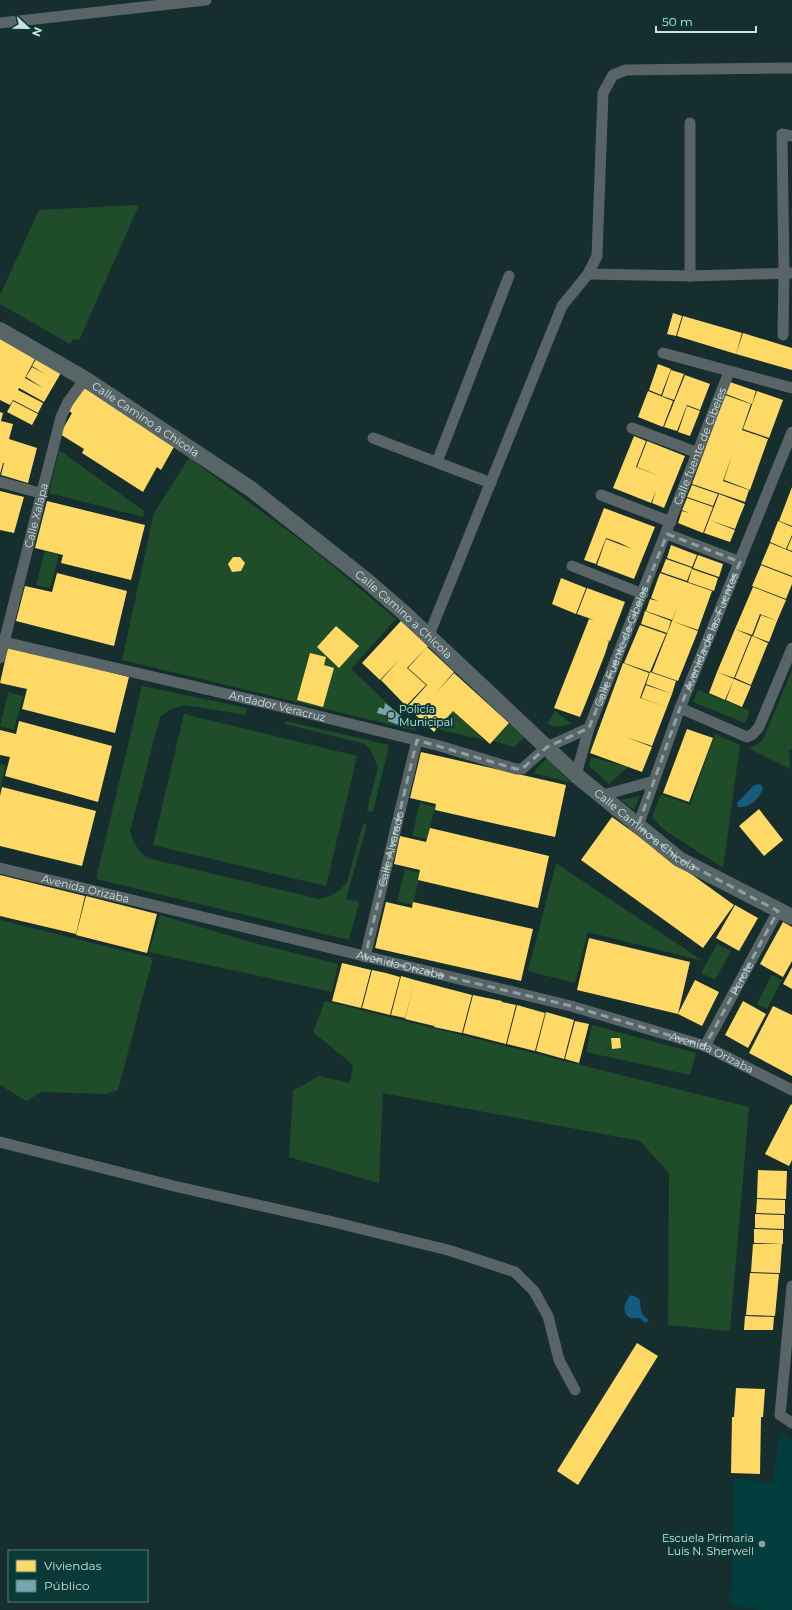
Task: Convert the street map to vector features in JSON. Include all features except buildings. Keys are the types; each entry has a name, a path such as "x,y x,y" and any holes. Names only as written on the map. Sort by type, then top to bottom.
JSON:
{"street":[{"path":"0,23 206,0"},
{"path":"429,635 562,306 588,274 597,256 603,93 613,75 626,70 792,68"},
{"path":"690,123 690,276"},
{"path":"783,335 788,273 782,134 792,136"},
{"path":"588,274 690,276 788,273"},
{"path":"437,462 510,276"},
{"name":"Calle Camino a Chicola","path":"0,330 85,379 251,489 366,580 429,635 600,796 679,858 785,914"},
{"path":"663,352 730,372 792,388"},
{"name":"Calle fuente de Cibeles","path":"671,522 730,372"},
{"name":"Calle Xalapa","path":"0,658 2,642 61,417 68,402 85,379"},
{"path":"632,428 698,453"},
{"name":"Avenida de las Fuentes","path":"638,826 680,708 792,432"},
{"path":"373,438 491,483"},
{"path":"0,482 40,493"},
{"path":"600,495 671,522"},
{"name":"Calle Fuente de Cibeles","path":"576,775 589,728 671,522"},
{"path":"667,534 740,562"},
{"path":"572,566 643,594"},
{"name":"Andador Veracruz","path":"2,642 417,740 516,769 522,769 547,747"},
{"path":"680,708 747,737 753,734 759,727 792,648"},
{"path":"547,747 589,728"},
{"name":"Calle Alvarado","path":"365,957 417,740"},
{"path":"600,796 654,781"},
{"name":"Avenida Orizaba","path":"0,868 571,1006 705,1046 792,1090"},
{"name":"Perote","path":"705,1046 785,914"},
{"path":"0,1142 167,1184 448,1250 515,1272 534,1291 548,1316 559,1360 574,1390"},
{"path":"792,1286 780,1415 792,1423"}],"highlighted area":[{"path":"667,534 740,562 680,708 638,826 679,859 778,911 705,1046 571,1006 365,957 417,740 516,769 522,769 547,747 589,728"}],"shaded area":[{"path":"760,784 763,787 757,799 746,806 738,807 737,803 754,785"},
{"path":"631,1295 639,1298 642,1312 649,1320 646,1323 640,1318 631,1318 626,1313 625,1304"},
{"name":"Escuela Primaria Luis N. Sherwell","path":"780,1432 792,1440 792,1610 761,1610 731,1605 734,1478 772,1483"}],"green space":[{"path":"139,205 79,340 74,339 70,344 0,304 0,295 39,210"},
{"path":"59,450 144,511 143,517 49,493"},
{"path":"189,458 315,551 396,619 351,669 417,731 122,660 154,513"},
{"path":"45,551 59,555 50,588 36,585"},
{"path":"792,670 792,750 789,749 790,769 748,748 763,740"},
{"path":"142,686 247,708 246,715 185,705 171,709 160,717 130,831 134,843 138,849 147,858 319,899 334,894 347,882 363,824 367,825 346,899 359,902 349,940 96,879"},
{"path":"698,690 750,711 745,723 693,702"},
{"path":"8,692 23,696 14,730 0,726"},
{"path":"453,711 484,740 436,729"},
{"path":"555,711 572,724 554,727 547,723"},
{"path":"184,714 357,756 326,886 153,845"},
{"path":"286,721 389,745 373,812 367,811 378,767 370,749 365,744 285,724"},
{"path":"509,724 525,737 514,747 493,741"},
{"path":"715,734 740,745 723,868 663,829 652,817 661,794 690,805"},
{"path":"591,757 628,767 609,784 589,766"},
{"path":"547,758 571,783 533,773"},
{"path":"0,764 6,765 0,790"},
{"path":"640,796 634,810 621,800"},
{"path":"420,803 435,807 427,839 412,836"},
{"path":"556,864 703,961 588,932 575,983 528,971"},
{"path":"405,869 420,873 413,905 397,901"},
{"path":"160,915 258,944 338,964 332,992 149,952"},
{"path":"0,920 153,958 118,1090 105,1094 42,1092 26,1101 0,1085"},
{"path":"717,944 731,951 715,980 701,973"},
{"path":"772,975 782,980 767,1009 757,1004"},
{"path":"325,1001 749,1107 730,1331 668,1325 669,1173 640,1141 383,1093 379,1183 289,1157 293,1091 319,1076 350,1083 353,1065 313,1032"},
{"path":"592,1025 696,1053 690,1075 586,1052"}],"place":[{"name":"Policía Municipal","path":"391,715"},
{"name":"Escuela Primaria Luis N. Sherwell","path":"762,1544"}]}
